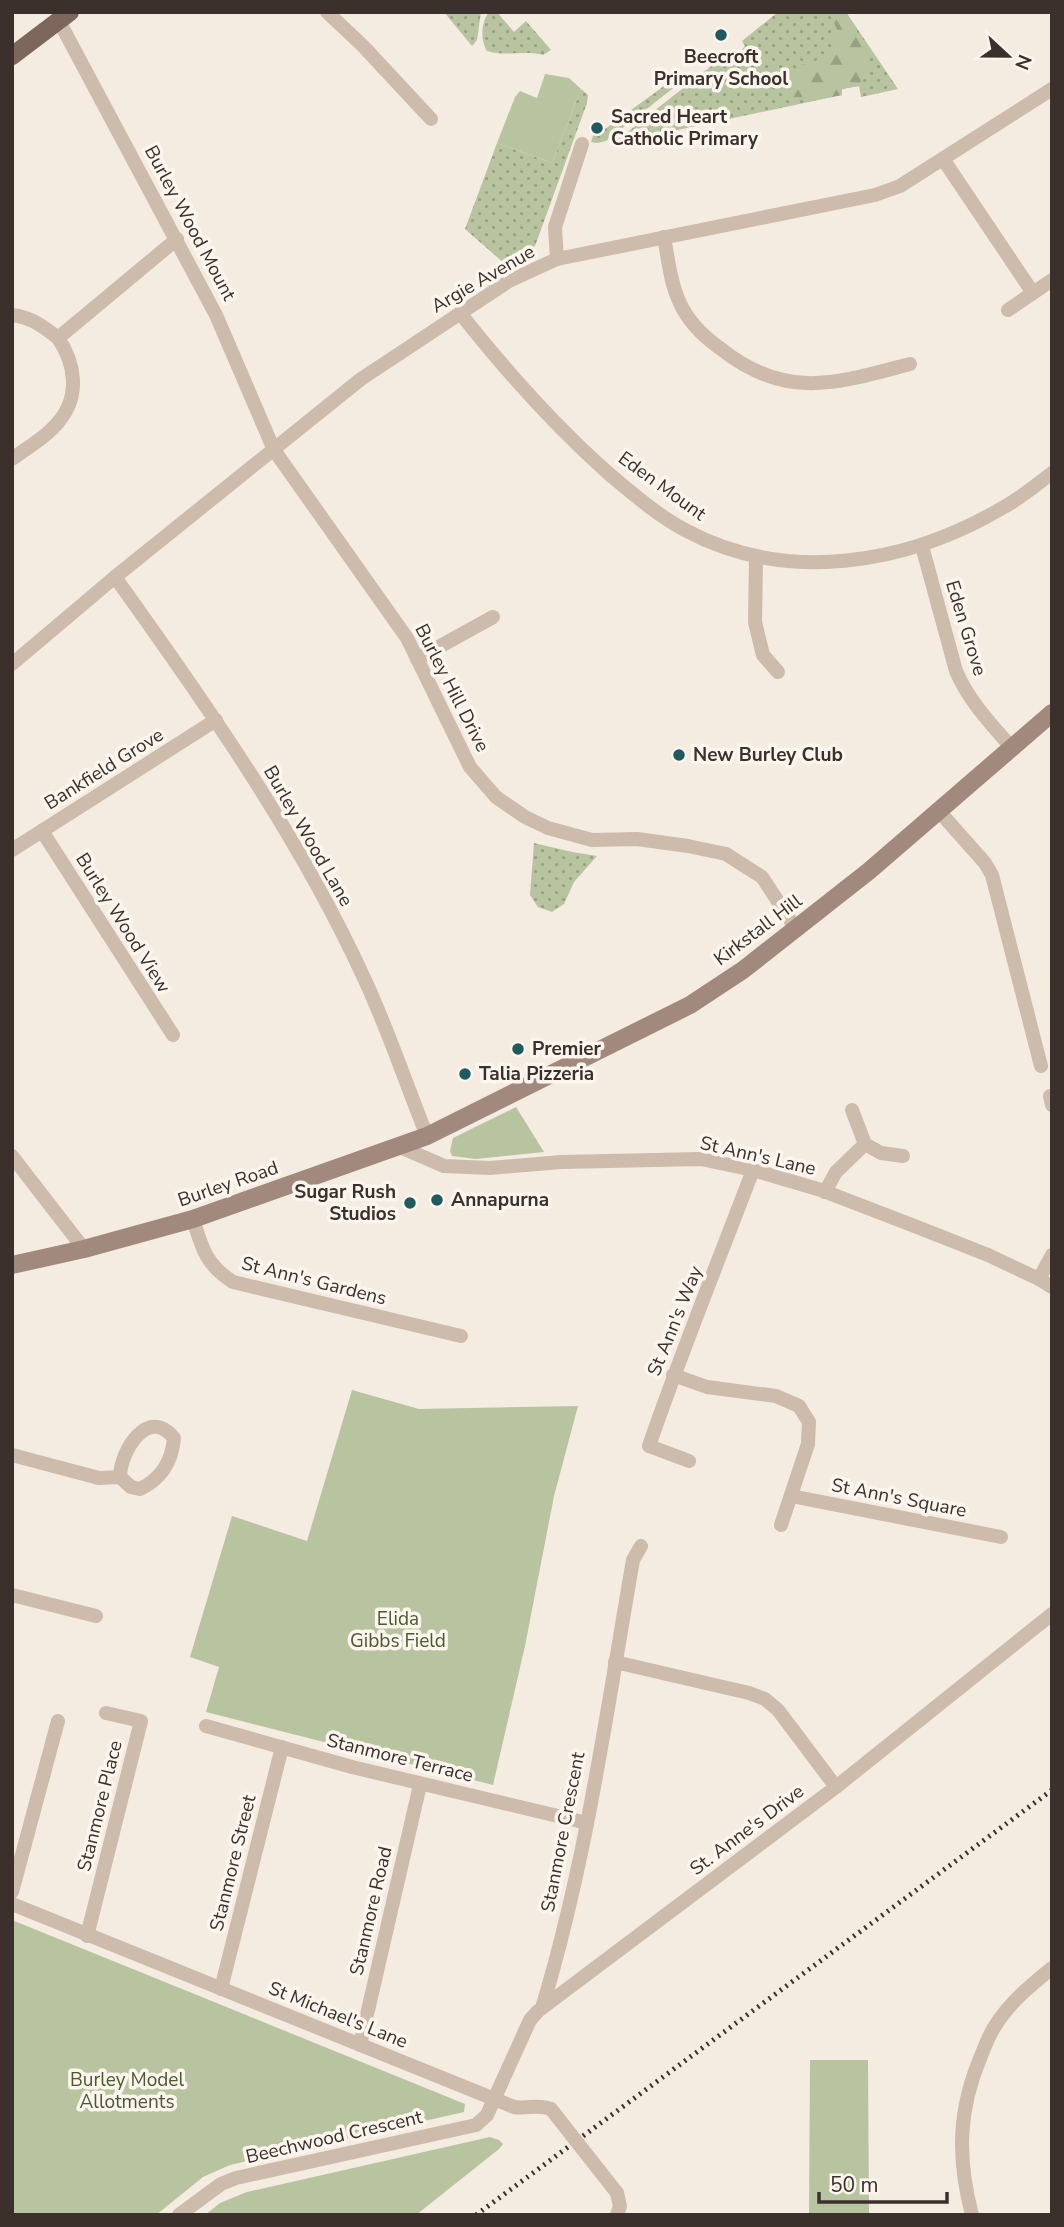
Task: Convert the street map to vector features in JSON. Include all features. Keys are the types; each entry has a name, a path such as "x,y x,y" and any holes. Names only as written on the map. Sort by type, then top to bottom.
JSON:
{"main road":[{"path":"12,56 64,17"}],"street":[{"path":"327,12 363,46 431,119"},
{"name":"Burley Wood Mount","path":"64,17 216,315 274,450"},
{"name":"Argie Avenue","path":"12,664 115,577 361,379 509,281 557,259 875,195 900,186 1052,89"},
{"path":"557,259 555,227 582,144"},
{"path":"943,159 1033,293"},
{"path":"664,237 676,294 687,315 712,343 748,368 793,383 818,385 845,381 910,364"},
{"path":"58,338 177,239"},
{"path":"1008,310 1052,280"},
{"name":"Eden Mount","path":"460,313 525,391 591,458 633,495 683,529 713,544 756,558 833,562 879,556 922,546 1005,507 1052,473"},
{"path":"12,315 29,319 58,338 68,352 73,387 68,406 59,421 12,459"},
{"name":"Burley Hill Drive","path":"274,450 407,638 470,767 496,796 525,817 548,828 592,839 636,839 688,846 726,855 762,877 796,929"},
{"name":"Eden Grove","path":"922,546 956,671 964,690 976,708 1012,747"},
{"path":"756,558 755,622 763,655 778,672"},
{"name":"Burley Wood Lane","path":"115,577 216,720 312,875 365,979 427,1136"},
{"path":"417,659 493,617"},
{"name":"Kirkstall Hill","path":"452,1125 690,1004 743,970 869,871 1052,713"},
{"name":"Bankfield Grove","path":"12,850 216,720"},
{"path":"938,810 985,863 992,875 1041,1066"},
{"name":"Burley Wood View","path":"42,831 173,1034"},
{"path":"852,1110 864,1143 881,1153 903,1156"},
{"name":"Burley Road","path":"12,1265 85,1249 193,1219 452,1125"},
{"path":"825,1192 836,1172 864,1143"},
{"name":"St Ann's Lane","path":"398,1146 444,1166 490,1168 561,1162 701,1159 753,1170 825,1192 988,1255 1052,1287"},
{"path":"12,1156 85,1249"},
{"name":"St Ann's Way","path":"689,1461 649,1446 673,1376 753,1170"},
{"name":"St Ann's Gardens","path":"193,1219 204,1255 220,1274 233,1282 461,1336"},
{"path":"1039,1279 1052,1255"},
{"path":"673,1376 707,1387 776,1396 799,1406 809,1422 808,1444 781,1525"},
{"path":"12,1455 99,1478 120,1477 131,1487 140,1489 155,1481 165,1469 174,1438 159,1428 140,1432 128,1447 120,1466 120,1477"},
{"name":"St Ann's Square","path":"791,1496 1001,1537"},
{"name":"Stanmore Crescent","path":"542,2008 556,1963 587,1823 633,1560 641,1546"},
{"path":"12,1595 96,1616"},
{"name":"St. Anne's Drive","path":"495,2099 530,2020 542,2008 836,1787 1052,1614"},
{"path":"615,1662 765,1699 778,1710 836,1787"},
{"name":"Stanmore Place","path":"87,1936 141,1721 106,1713"},
{"path":"12,1892 58,1721"},
{"name":"Stanmore Terrace","path":"206,1726 420,1785 587,1823"},
{"name":"Stanmore Street","path":"221,1989 282,1747"},
{"name":"Stanmore Road","path":"360,2045 420,1785"},
{"name":"St Michael's Lane","path":"12,1904 514,2107 541,2105 551,2109 617,2193 620,2206 617,2215"},
{"path":"972,2215 962,2173 961,2129 972,2077 994,2027 1022,1993 1052,1968"},
{"name":"Beechwood Crescent","path":"179,2215 221,2184 236,2178 475,2125 487,2115 495,2099"}],"green space":[{"path":"444,12 481,12 477,40 472,46"},
{"path":"489,12 497,12 514,32 526,21 551,50 543,55 487,51 482,31"},
{"path":"778,12 846,12 898,89 861,97 859,86 842,89 842,95 612,144 719,60 725,56 732,62 745,46 742,41"},
{"path":"832,12 846,12 863,42 869,61 859,86 842,89 842,95 826,98 793,97 787,85 801,65 832,56 832,39 837,29 830,15"},
{"path":"545,74 569,78 581,89 552,163 497,143 515,97 520,91 537,98"},
{"path":"679,75 686,78 606,141 591,142 598,120 605,129"},
{"path":"581,89 588,95 587,103 535,246 505,264 465,229 497,143 552,163"},
{"path":"534,843 597,856 574,882 564,904 552,912 538,907 530,895"},
{"path":"516,1107 544,1152 476,1159 452,1156 450,1151 453,1138"},
{"name":"Elida Gibbs Field","path":"352,1390 419,1409 578,1406 554,1496 525,1646 493,1785 206,1712 219,1667 190,1657 232,1516 307,1541"},
{"name":"Burley Model Allotments","path":"12,1920 465,2104 464,2112 230,2165 203,2177 156,2215 12,2215"},
{"path":"810,2060 868,2060 869,2215 809,2215"},
{"path":"490,2137 503,2144 499,2149 416,2215 205,2215 220,2203 247,2192"}],"railway":[{"path":"476,2215 1052,1790"}],"place":[{"name":"Beecroft Primary School","path":"721,35"},
{"name":"Sacred Heart Catholic Primary","path":"597,128"},
{"name":"New Burley Club","path":"679,755"},
{"name":"Premier","path":"518,1049"},
{"name":"Talia Pizzeria","path":"465,1074"},
{"name":"Annapurna","path":"437,1200"},
{"name":"Sugar Rush Studios","path":"410,1203"}]}
